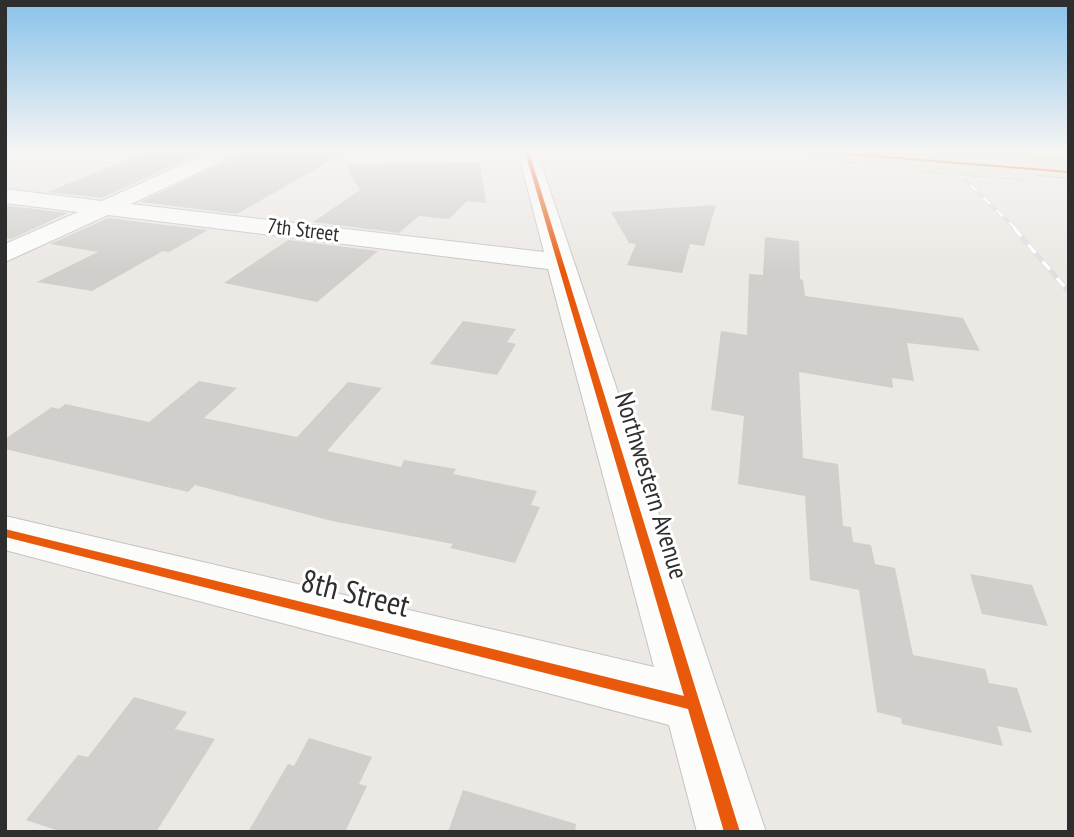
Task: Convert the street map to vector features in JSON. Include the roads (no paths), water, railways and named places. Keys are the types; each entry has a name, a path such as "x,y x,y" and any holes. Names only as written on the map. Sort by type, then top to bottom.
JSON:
{"street":[{"path":"5,254 142,191"},
{"name":"Northwestern Avenue","path":"538,191 732,832"},
{"name":"7th Street","path":"5,196 559,262"},
{"name":"8th Street","path":"5,534 693,704"}],"railway":[{"path":"977,191 1016,229"},
{"path":"1014,228 1069,292"}]}
